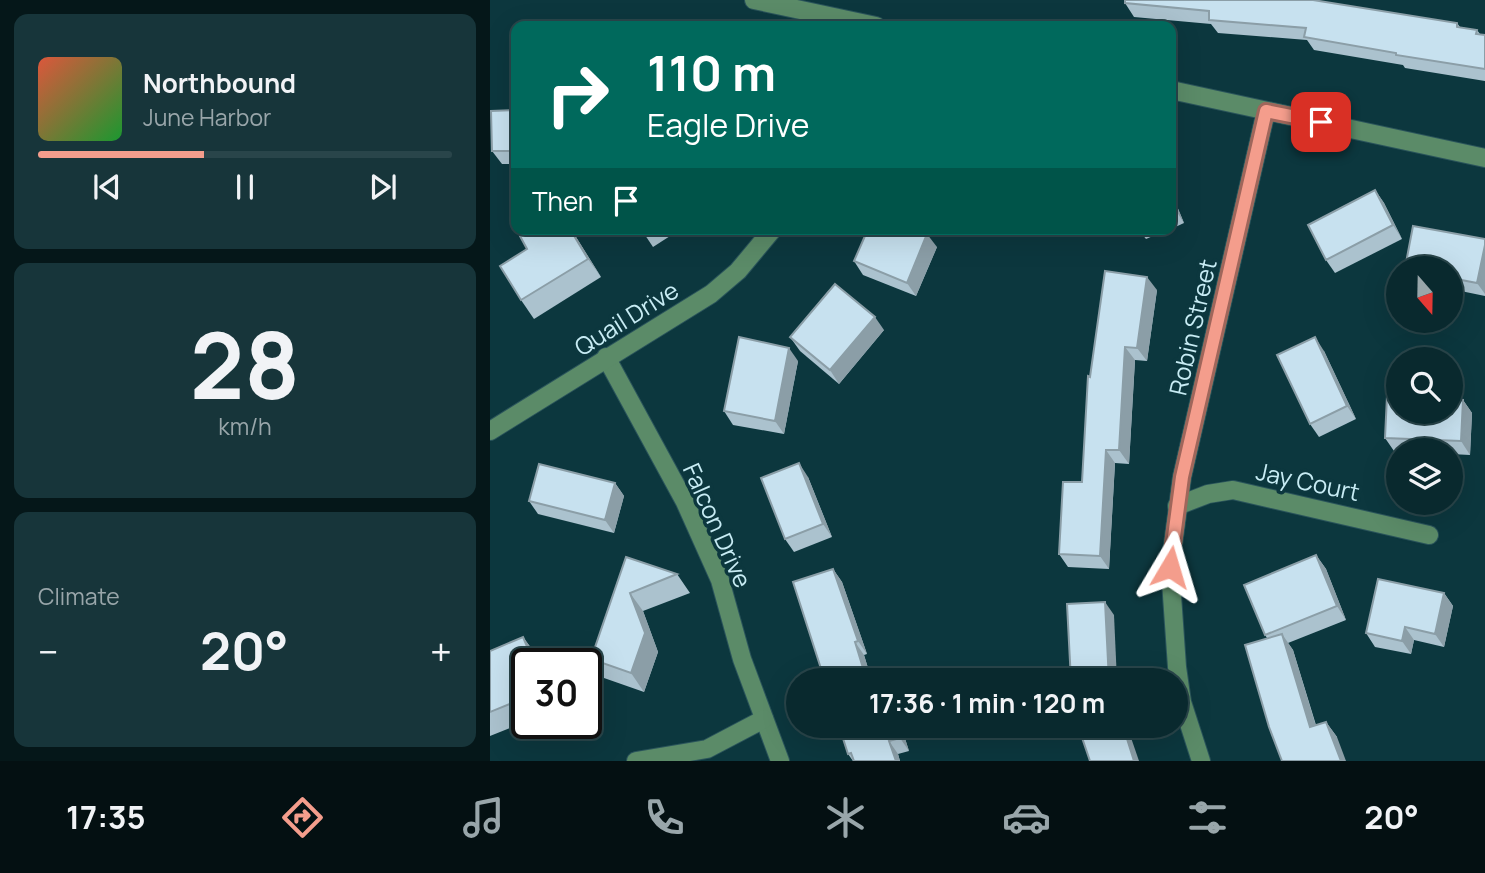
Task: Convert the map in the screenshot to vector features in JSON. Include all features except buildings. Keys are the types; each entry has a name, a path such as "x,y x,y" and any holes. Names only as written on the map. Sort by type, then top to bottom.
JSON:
{"street":[{"path":"754,0 839,21"},
{"path":"1176,91 1485,158"},
{"name":"Robin Street","path":"1201,761 1182,702 1170,567 1177,506 1266,111"},
{"name":"Quail Drive","path":"490,431 606,357 711,295 738,271 768,235"},
{"name":"Falcon Drive","path":"606,357 685,502 720,580 742,659 779,761"},
{"name":"Jay Court","path":"1177,506 1208,494 1233,490 1429,535"},
{"path":"636,761 707,750 764,719"}],"route":[{"path":"1170,567 1182,477 1266,111 1321,122"}]}
